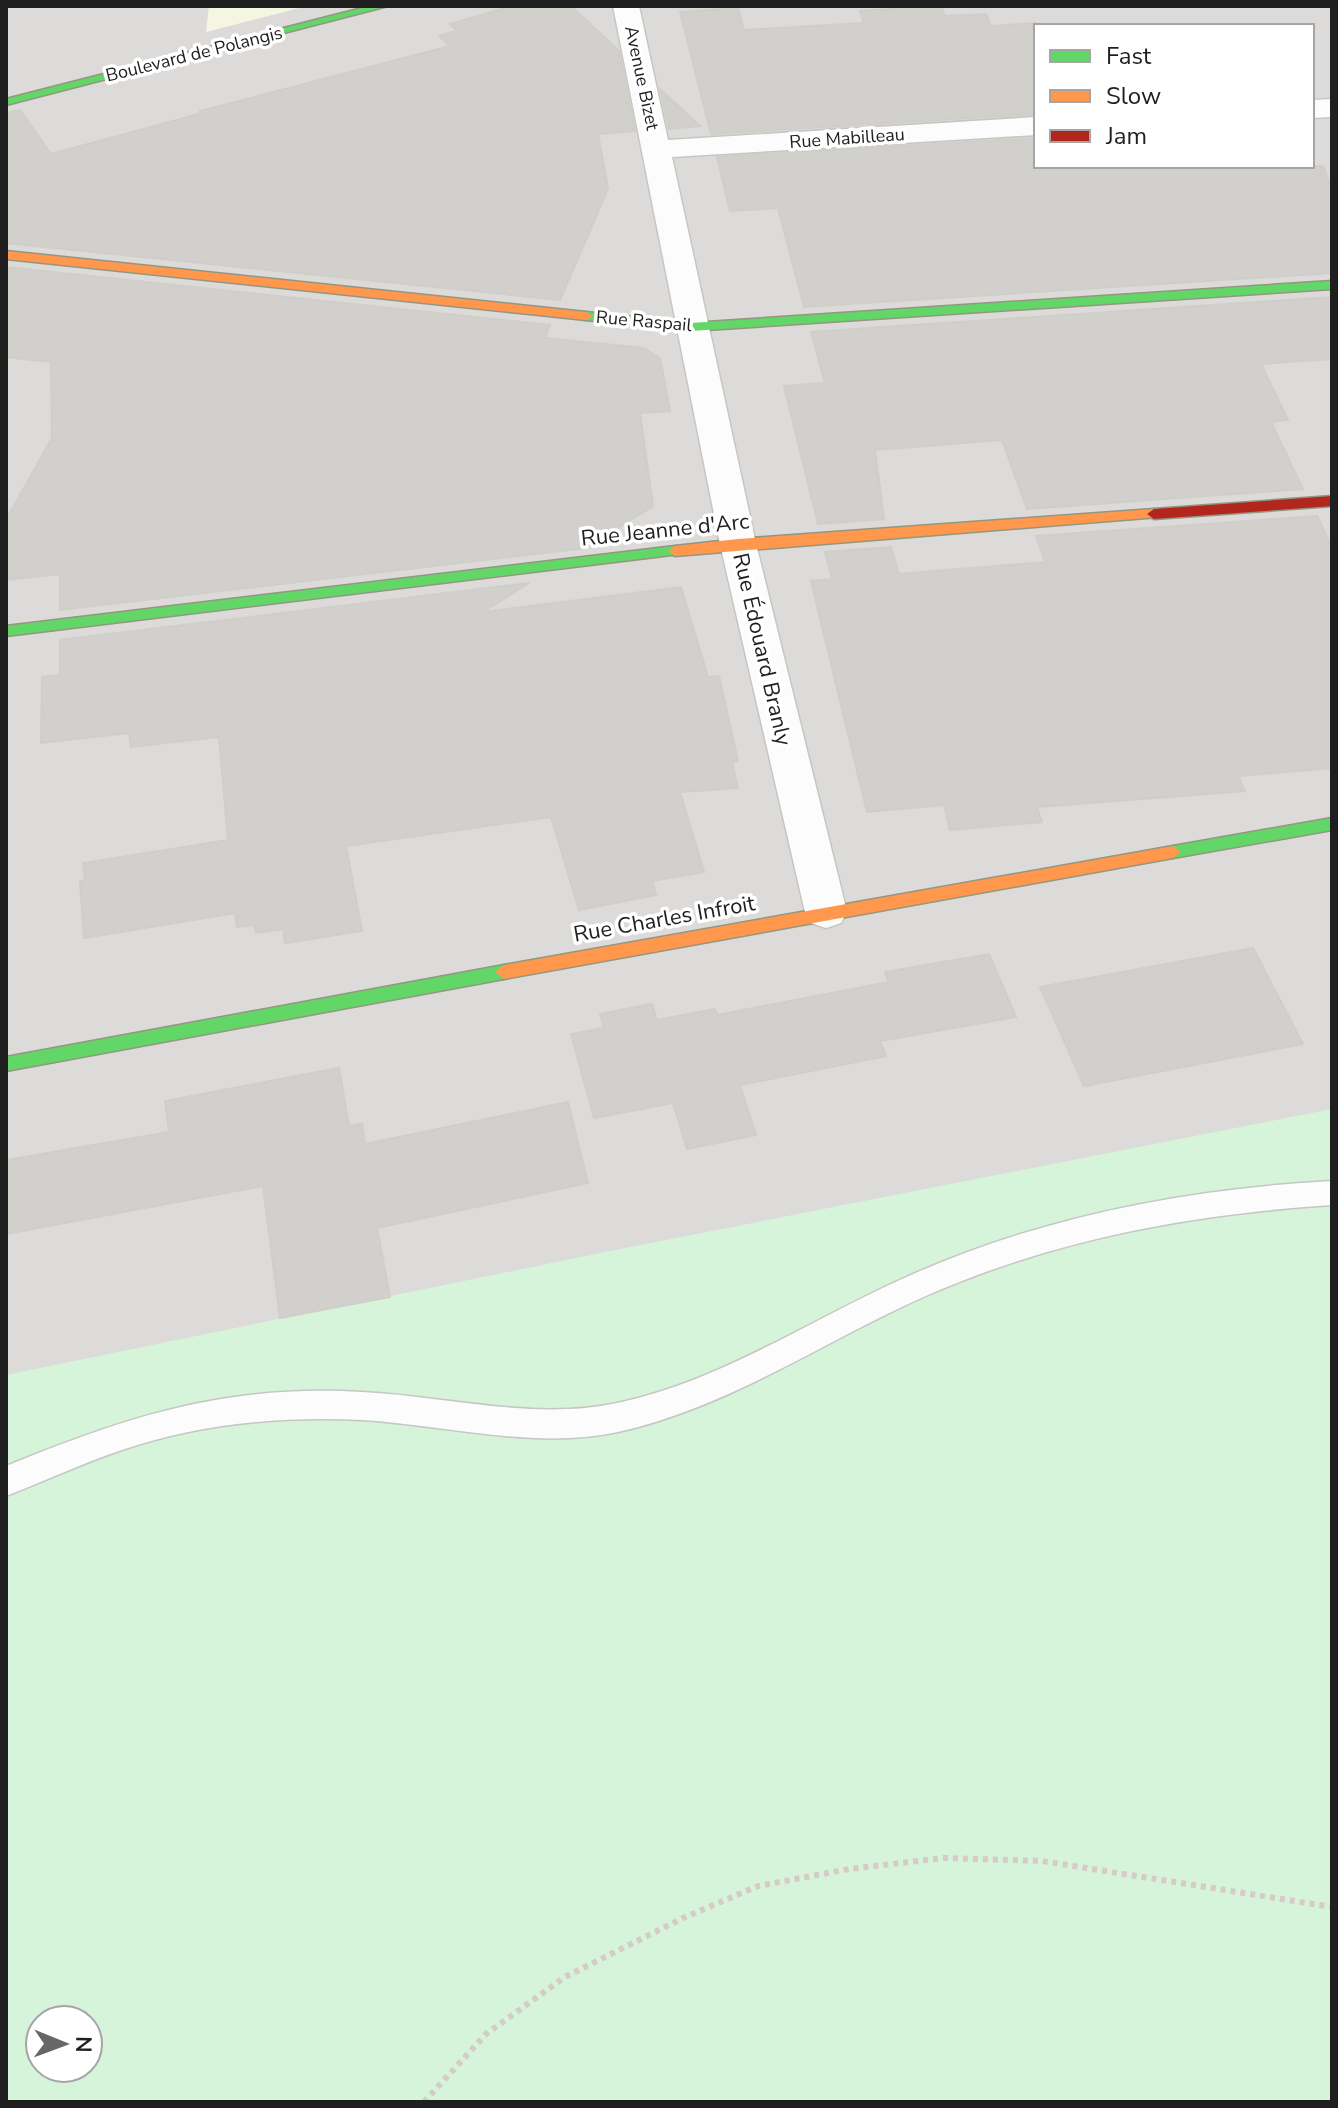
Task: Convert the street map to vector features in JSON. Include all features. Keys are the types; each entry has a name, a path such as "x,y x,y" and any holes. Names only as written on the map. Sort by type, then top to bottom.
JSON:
{"street":[{"name":"Boulevard de Polangis","path":"6,102 383,6"},
{"name":"Avenue Bizet","path":"626,6 658,149"},
{"name":"Rue Mabilleau","path":"658,149 1034,126"},
{"name":"Rue Édouard Branly","path":"658,149 691,327 738,544 826,912"},
{"name":"Rue Raspail","path":"6,255 691,327 1332,285"},
{"name":"Rue Jeanne d'Arc","path":"6,631 738,544 1332,501"},
{"name":"Rue Charles Infroit","path":"6,1064 826,912 1332,824"}],"lane":[{"path":"6,1481 104,1441 194,1416 289,1404 363,1406 561,1422 611,1419 660,1407 713,1387 917,1287 1061,1233 1186,1208 1274,1195 1332,1193"}],"path":[{"path":"424,2102 486,2034 565,1977 683,1918 758,1886 849,1869 944,1858 1042,1861 1332,1907"}],"shaded area":[{"path":"6,6 1332,6 1332,2102 6,2102"},
{"path":"209,6 307,6 206,32"}],"green space":[{"path":"1332,1109 1332,2102 6,2102 6,1375 605,1252"}],"building":[{"path":"512,6 571,6 619,51 635,131 598,134 608,189 560,300 6,243 6,113 20,110 51,154 199,114 200,111 450,46 439,36 457,31 450,24"},
{"path":"941,6 945,16 986,14 991,26 1036,23 1034,114 711,134 680,12 738,8 744,30 864,23 860,11"},
{"path":"660,89 700,126 669,129"},
{"path":"1034,138 1034,168 1323,166 1332,190 1332,273 804,307 778,208 730,211 717,157"},
{"path":"6,267 550,325 545,338 644,348 660,358 670,411 640,413 653,506 586,548 60,610 60,574 6,580 6,520 52,438 51,362 6,357"},
{"path":"1332,297 1332,359 1261,364 1288,420 1271,422 1303,489 1027,509 1002,440 875,450 884,519 818,524 784,386 825,383 811,332"},
{"path":"1317,516 1332,548 1332,768 1238,776 1245,791 1037,807 1042,822 950,830 944,805 867,812 811,581 832,579 825,552 891,547 899,574 1045,562 1036,536"},
{"path":"529,583 483,612 681,587 708,677 719,676 738,761 732,762 738,788 680,792 704,872 652,881 656,895 579,910 551,817 346,846 362,931 285,943 283,929 256,933 254,925 237,927 235,913 84,938 80,881 85,880 83,863 228,840 219,737 131,747 129,733 41,743 42,677 60,675 60,640"},
{"path":"1253,948 1303,1044 1084,1086 1040,987"},
{"path":"989,954 1016,1017 880,1041 886,1056 740,1085 756,1135 687,1149 673,1103 594,1118 571,1034 604,1028 600,1014 652,1004 657,1020 715,1009 717,1015 889,982 885,972"},
{"path":"339,1068 349,1126 362,1124 365,1144 568,1102 588,1183 377,1228 390,1297 280,1318 263,1186 6,1234 6,1160 169,1132 165,1101"}],"traffic: fast":[{"path":"6,102 383,6"},
{"path":"586,316 691,327 1332,285"},
{"path":"6,631 675,551"},
{"path":"1173,852 1332,824"},
{"path":"6,1064 504,972"}],"traffic: slow":[{"path":"6,255 586,316"},
{"path":"675,551 1154,514"},
{"path":"504,972 1173,852"}],"traffic: jam":[{"path":"1154,514 1332,501"}]}
